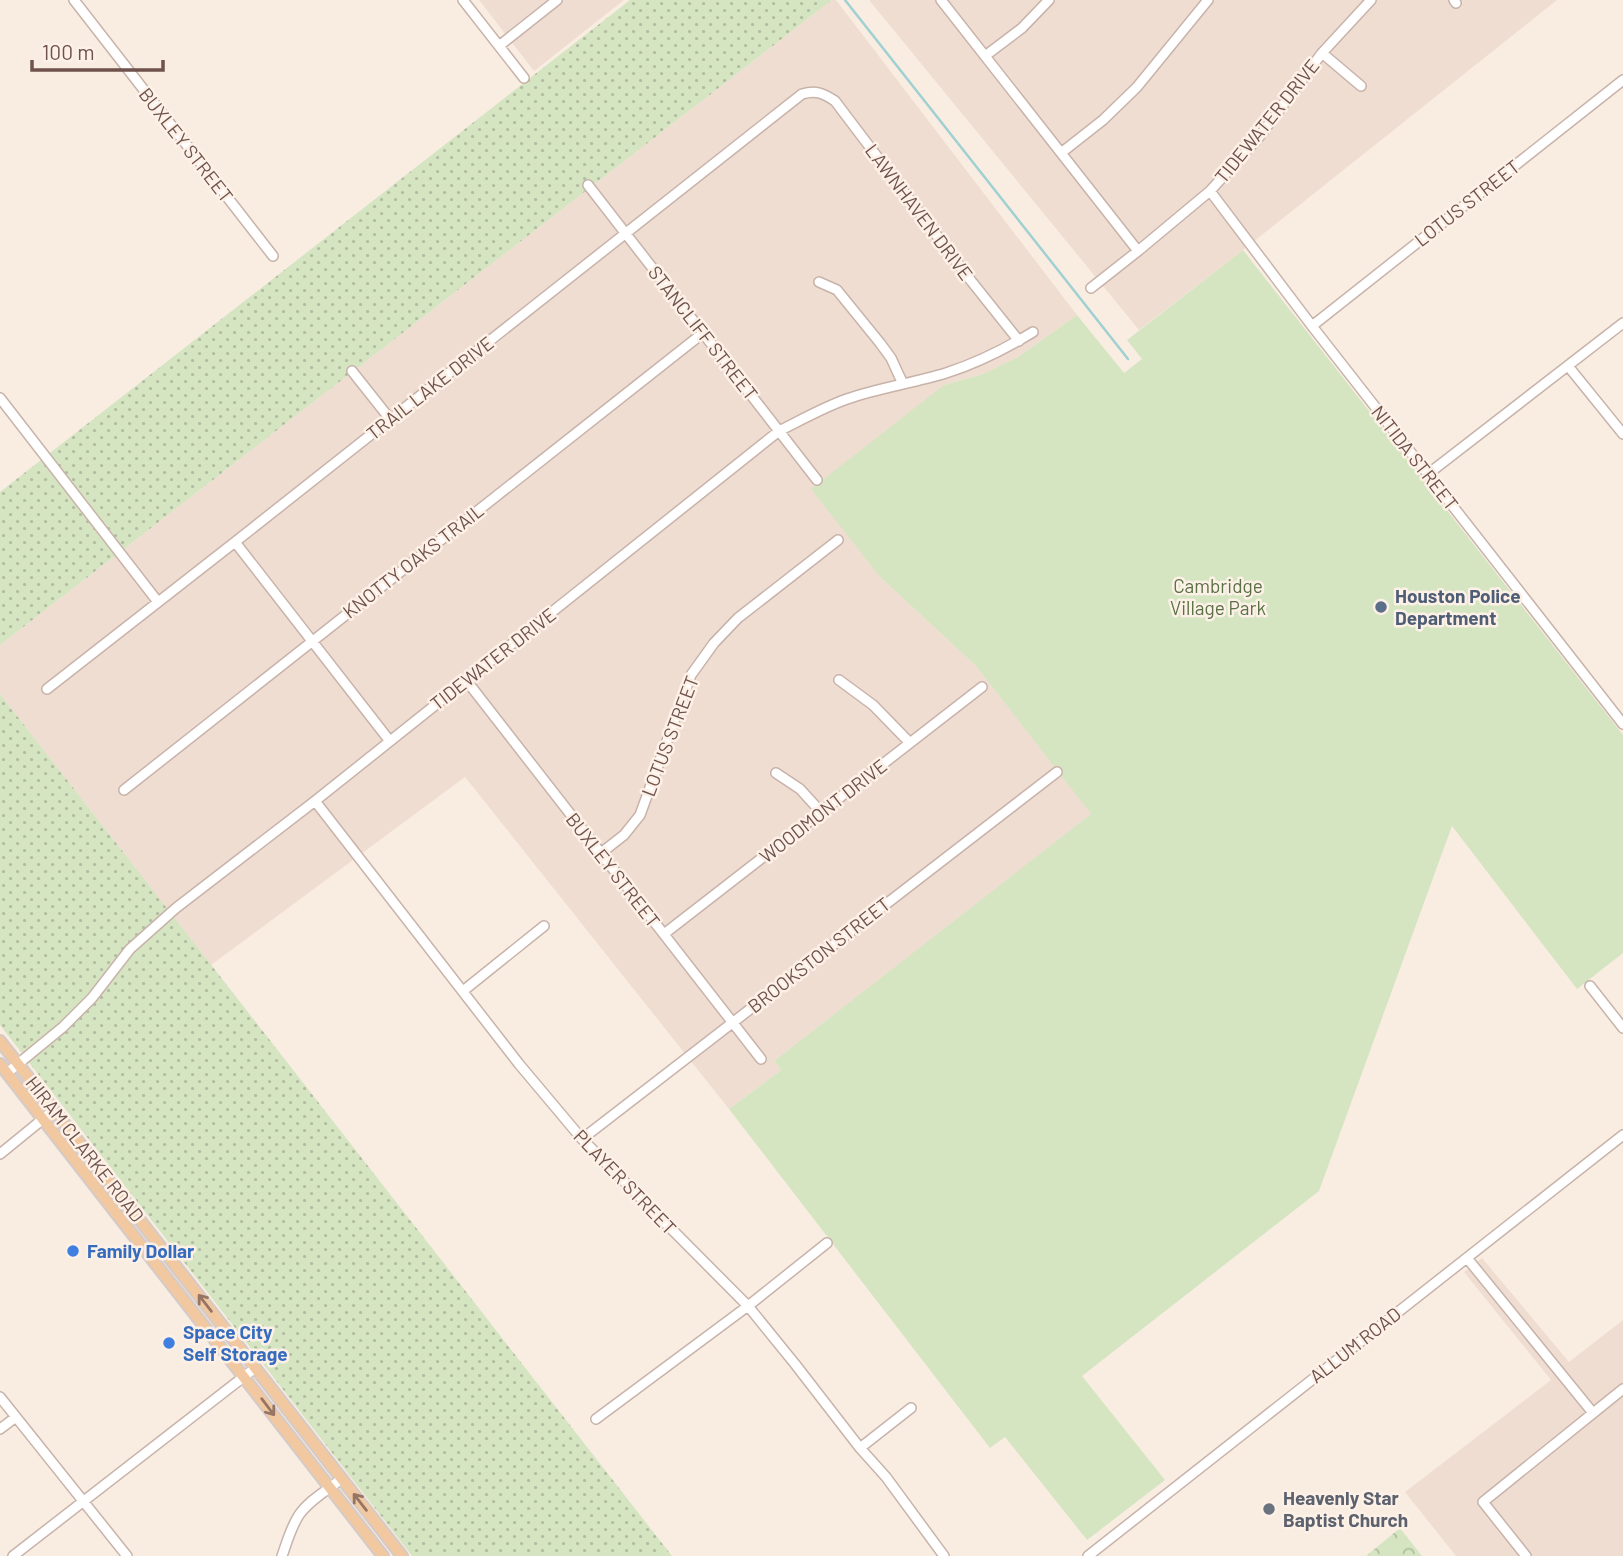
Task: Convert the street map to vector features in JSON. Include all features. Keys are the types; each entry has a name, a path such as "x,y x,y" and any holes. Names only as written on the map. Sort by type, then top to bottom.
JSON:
{"main road":[{"name":"HIRAM CLARKE ROAD","path":"0,1041 402,1556"},
{"name":"HIRAM CLARKE ROAD","path":"4,1068 383,1556"},
{"path":"145,1249 156,1241"}],"street":[{"name":"BUXLEY STREET","path":"74,0 273,256"},
{"path":"463,0 524,78"},
{"path":"499,46 557,0"},
{"path":"941,0 1138,251"},
{"path":"985,57 1022,29 1049,0"},
{"path":"1061,153 1103,120 1137,88 1208,0"},
{"name":"TIDEWATER DRIVE","path":"1091,288 1210,191 1259,137 1322,53 1371,0"},
{"path":"1322,53 1361,86"},
{"name":"LOTUS STREET","path":"1312,326 1623,80"},
{"name":"TRAIL LAKE DRIVE","path":"47,689 802,94 814,90"},
{"name":"LAWNHAVEN DRIVE","path":"814,90 835,101 1019,341"},
{"name":"STANCLIFF STREET","path":"588,185 817,480"},
{"name":"NITIDA STREET","path":"1210,191 1623,724"},
{"path":"820,282 837,290 891,358 903,384"},
{"path":"1428,474 1623,323"},
{"name":"KNOTTY OAKS TRAIL","path":"124,790 703,332"},
{"name":"TIDEWATER DRIVE","path":"4,1068 18,1063 63,1027 92,998 130,949 176,908 315,801 779,431 847,399 946,373 976,362 1000,352 1033,332"},
{"path":"1568,366 1623,434"},
{"path":"352,371 390,419"},
{"path":"0,398 158,602"},
{"name":"LOTUS STREET","path":"601,853 624,835 639,815 691,675 714,643 737,618 838,540"},
{"path":"236,542 389,740"},
{"path":"839,680 873,705 910,743"},
{"name":"BUXLEY STREET","path":"466,681 761,1059"},
{"name":"WOODMONT DRIVE","path":"664,934 982,687"},
{"name":"BROOKSTON STREET","path":"582,1139 1057,772"},
{"path":"776,773 800,789 821,812"},
{"name":"PLAYER STREET","path":"315,801 519,1064 582,1139 748,1306 886,1477 944,1556"},
{"path":"463,991 544,926"},
{"path":"1590,986 1623,1028"},
{"path":"0,1154 54,1110"},
{"name":"ALLUM ROAD","path":"1088,1556 1623,1135"},
{"path":"596,1419 748,1306 827,1243"},
{"path":"1467,1258 1593,1413"},
{"path":"13,1556 255,1368"},
{"path":"1526,1556 1483,1502 1623,1390"},
{"path":"0,1397 127,1556"},
{"path":"860,1448 911,1408"},
{"path":"0,1429 16,1417"},
{"path":"282,1556 299,1515 341,1479"}],"shaded area":[{"path":"479,0 624,0 534,71"},
{"path":"832,0 836,0 1077,315 1018,357 983,374 944,385 880,577 976,666 1092,814 774,1061 781,1070 729,1109 465,777 211,965 0,694 0,645"},
{"path":"869,0 1557,0 1139,330"},
{"path":"1482,1258 1569,1362 1623,1320 1623,1556 1456,1556 1405,1492 1551,1380 1464,1272"}],"green space":[{"path":"630,0 832,0 0,645 0,492"},
{"name":"Cambridge Village Park","path":"1243,250 1623,735 1623,953 1577,989 1452,826 1319,1191 1082,1376 1165,1480 1087,1540 1005,1437 990,1448 729,1109 781,1070 774,1061 1091,814 976,666 880,577 811,489 944,385 983,374 1018,357 1077,315 1124,373 1142,359 1127,340"},
{"path":"0,694 672,1556 412,1556 0,1025"},
{"path":"1400,1528 1422,1556 1366,1556"}],"waterway":[{"path":"845,0 1128,359"}],"place":[{"name":"Houston Police Department","path":"1381,607"},
{"name":"Family Dollar","path":"73,1251"},
{"name":"Space City Self Storage","path":"169,1343"},
{"name":"Heavenly Star Baptist Church","path":"1269,1509"}]}
